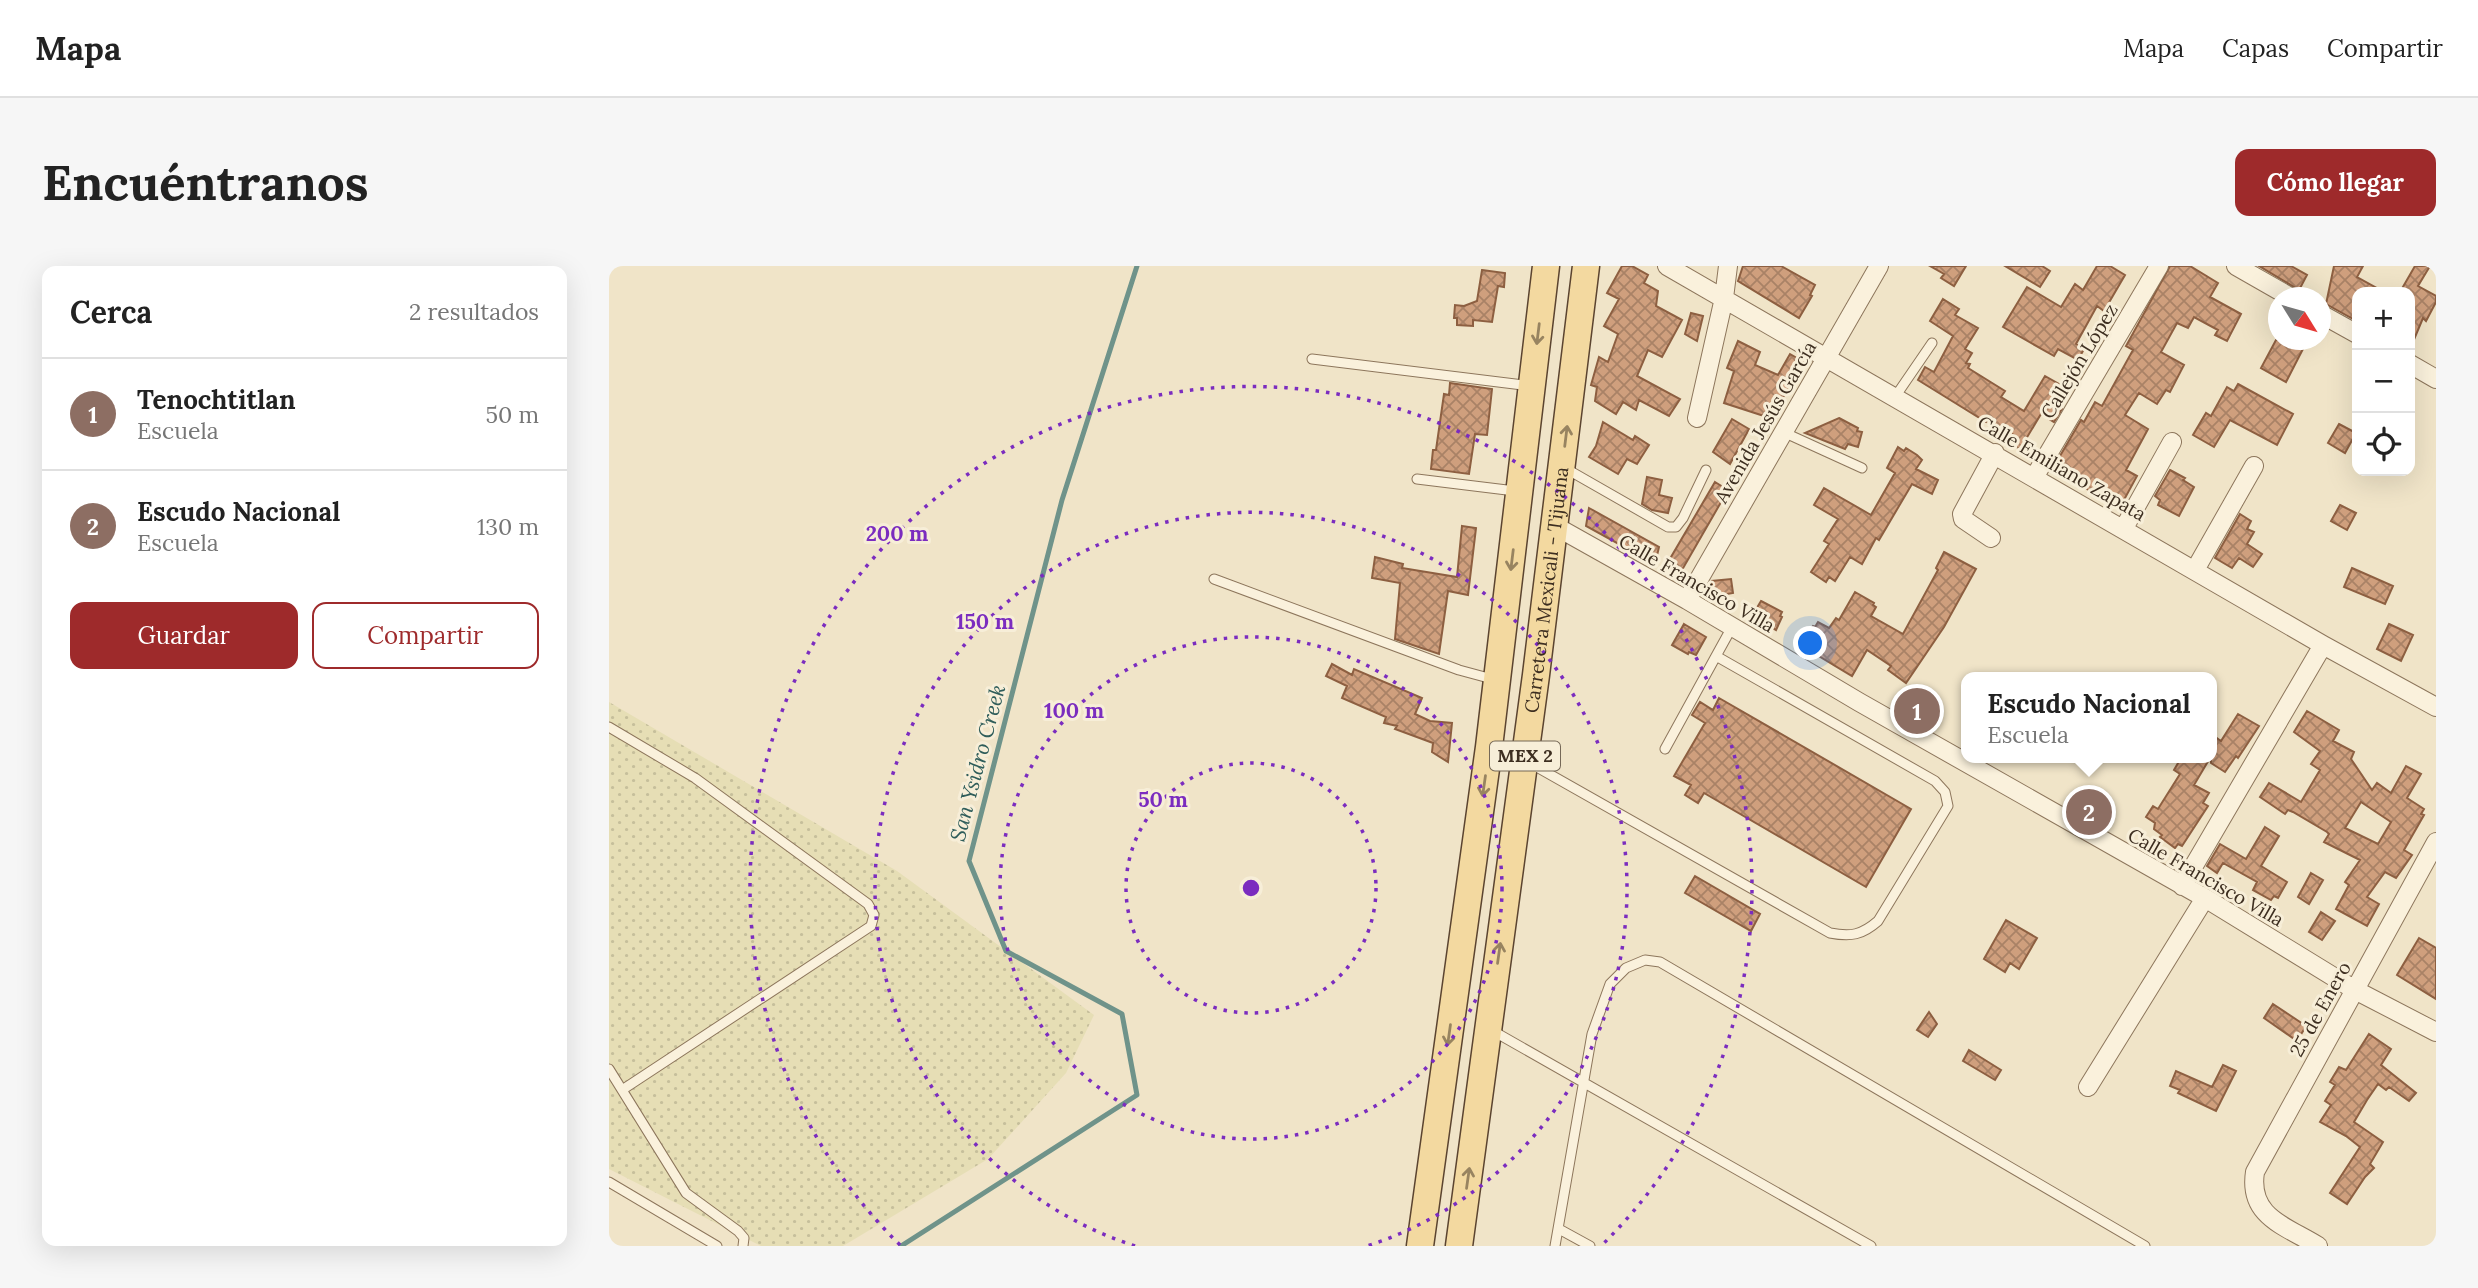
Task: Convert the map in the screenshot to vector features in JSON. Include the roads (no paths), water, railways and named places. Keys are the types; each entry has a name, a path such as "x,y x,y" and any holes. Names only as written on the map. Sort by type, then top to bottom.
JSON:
{"main road":[{"name":"Carretera Mexicali - Tijuana","path":"1420,1246 1497,680 1546,266"},
{"name":"Carretera Mexicali - Tijuana","path":"1459,1246 1525,760 1585,266"}],"street":[{"name":"Calle Emiliano Zapata","path":"1667,266 1995,453 2323,645 2436,707"},
{"path":"1697,418 1724,298 1728,266"},
{"name":"Avenida Jesús García","path":"1687,600 1879,266"},
{"name":"Callejón López","path":"2035,477 2159,266"},
{"path":"2244,268 2274,287"},
{"path":"2331,320 2352,331"},
{"path":"2415,367 2436,379"},
{"path":"2124,528 2172,442"},
{"path":"1990,538 1963,519 1962,514 1995,453"},
{"path":"2195,570 2254,466"},
{"name":"Calle Francisco Villa","path":"1555,526 1961,760"},
{"path":"2182,886 2323,645"},
{"name":"Calle Francisco Villa","path":"1966,763 2205,898 2355,990 2436,1032"},
{"name":"25 de Enero","path":"2318,1246 2262,1210 2256,1200 2253,1185 2255,1172 2436,842"},
{"path":"2088,1087 2205,898"}],"lane":[{"path":"1895,397 1932,343"},
{"path":"1312,359 1532,386"},
{"path":"1783,432 1862,468"},
{"path":"1562,466 1668,527 1676,527 1683,518 1706,470"},
{"path":"1417,479 1520,492"},
{"path":"1214,579 1459,670 1497,680"},
{"path":"1665,749 1732,627"},
{"path":"1525,760 1830,933 1849,936 1865,932 1878,921 1948,806 1945,792 1935,781 1716,656"},
{"path":"609,727 695,778 868,904 874,915 870,926 622,1090"},
{"path":"1555,1246 1592,1034 1610,984 1626,968 1645,960 1660,962 2145,1246"},
{"path":"1488,1028 1871,1246"},
{"path":"609,1069 686,1193 738,1231 744,1238 743,1246"},
{"path":"609,1182 717,1246"},
{"path":"1559,1229 1590,1246"}],"waterway":[{"name":"San Ysidro Creek","path":"901,1246 1137,1095 1122,1014 1006,951 969,861 1062,500 1137,266"}],"place":[{"name":"Tenochtitlan","path":"1917,711"},
{"name":"Escudo Nacional","path":"2089,812"}]}
